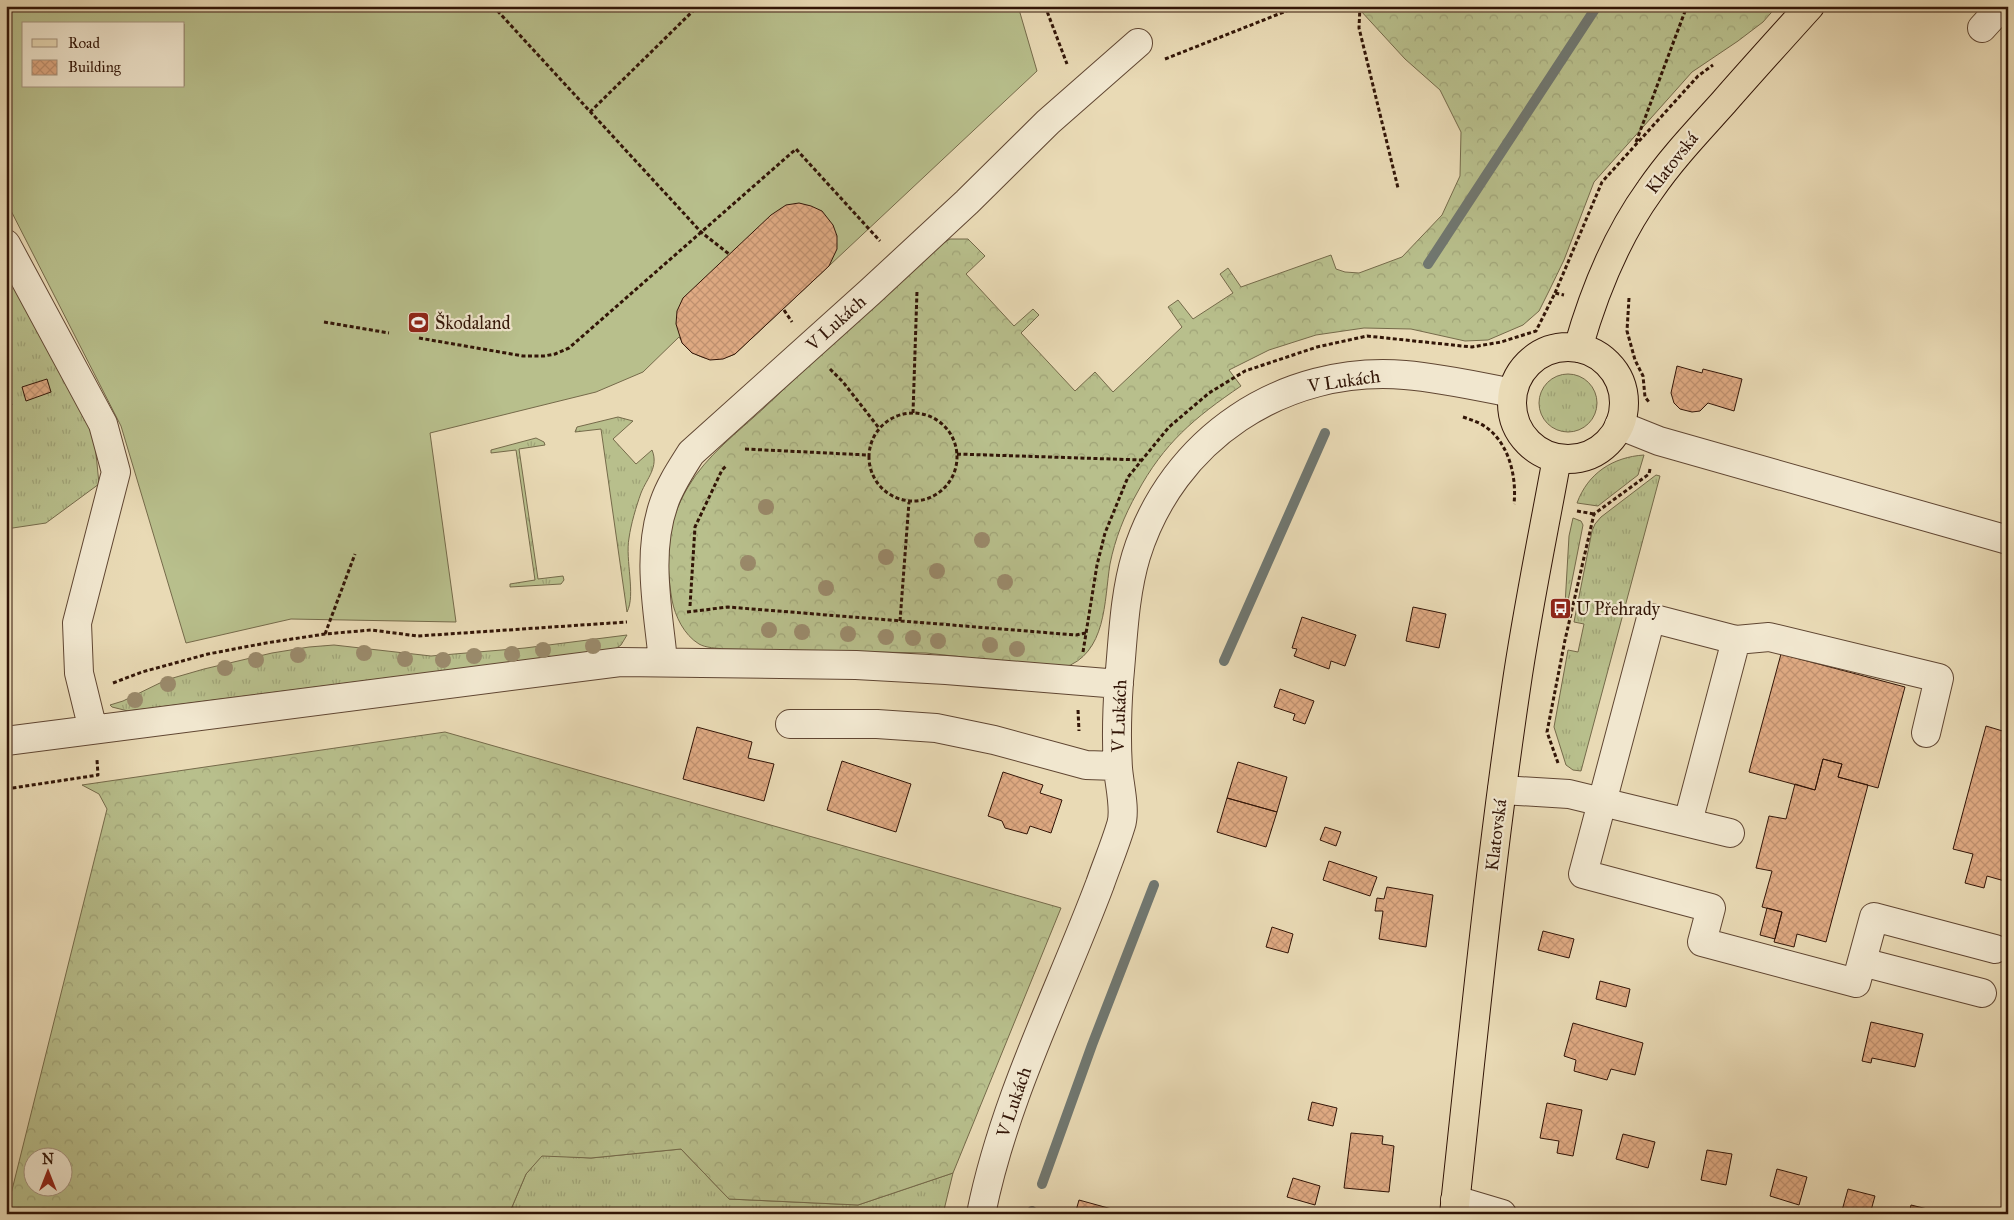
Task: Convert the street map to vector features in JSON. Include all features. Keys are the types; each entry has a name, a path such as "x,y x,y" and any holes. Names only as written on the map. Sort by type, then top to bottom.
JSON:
{"main road":[{"name":"Klatovská","path":"1578,348 1592,302 1618,244 1650,191 1679,152 1810,6"},
{"path":"1556,348 1578,348 1598,355 1616,374 1621,384 1624,400 1623,416 1620,426 1607,443 1594,452 1574,459 1558,458 1537,450 1522,435 1513,415 1512,393 1520,373 1536,357 1556,348"},
{"name":"Klatovská","path":"1455,1207 1478,985 1516,686 1558,458"}],"street":[{"path":"1982,28 2002,6"},
{"name":"V Lukách","path":"663,662 654,568 656,534 664,503 676,477 691,452 884,279 967,202 1048,122 1138,43"},
{"path":"6,244 103,424 116,472 77,623 79,673 93,730"},
{"name":"V Lukách","path":"981,1214 987,1184 1022,1075 1074,953 1123,821 1118,766 1117,711 1130,581 1143,536 1164,495 1180,471 1214,435 1251,408 1271,398 1317,382 1359,375 1404,375 1512,393"},
{"path":"1620,426 1658,441 2008,540"},
{"path":"1926,733 1939,678 1768,637 1736,640 1651,618 1583,874 1711,908 1702,942 1856,983 1874,917 1995,949"},
{"path":"1688,822 1736,640"},
{"path":"6,741 620,662 856,665 1119,684"},
{"name":"V Lukách","path":"790,724 877,724 936,728 994,740 1086,765 1118,766"},
{"path":"1502,790 1569,794 1730,833"},
{"path":"1862,962 1982,993"},
{"path":"1455,1207 1502,1214"}],"path":[{"path":"493,6 701,232 729,254"},
{"path":"590,112 698,6"},
{"path":"872,6 884,8"},
{"path":"1045,6 1080,94"},
{"path":"1157,62 1298,6"},
{"path":"1360,6 1359,28 1398,188"},
{"path":"1635,145 1688,6"},
{"path":"419,338 523,356 555,354 568,348 796,149 884,245"},
{"path":"913,413 917,290"},
{"path":"1086,765 1077,722 1086,633 1097,565 1105,533 1128,477 1169,427 1209,393 1245,371 1317,347 1367,336 1472,347 1501,342 1536,331 1555,293 1628,310 1627,331 1634,360 1643,376 1645,397 1656,413 1665,419 1649,474 1594,514 1565,640 1547,732 1569,794"},
{"path":"324,322 389,333"},
{"path":"1472,347 1459,416 1482,424 1498,439 1509,457 1516,492 1514,509"},
{"path":"913,413 926,415 938,420 947,429 954,441 957,454 954,472 944,489 928,499 909,502 890,495 875,481 870,469 868,455 871,441 879,428 889,420 900,415 913,413"},
{"path":"745,449 868,455"},
{"path":"957,454 1142,460"},
{"path":"900,621 909,502"},
{"path":"325,634 355,554"},
{"path":"84,694 142,672 208,654 325,634 371,630 418,636 629,622 690,611 728,607 1076,635 1086,633"},
{"path":"6,789 98,775 93,730"}],"green space":[{"name":"Škodaland","path":"6,6 1018,6 1037,71 735,354 718,359 703,358 690,350 679,337 643,372 596,392 430,433 456,622 291,619 186,643 121,426 6,201"},
{"path":"1350,6 1777,6 1763,22 1692,72 1594,182 1564,260 1549,291 1539,311 1523,325 1488,340 1465,341 1411,329 1364,328 1316,335 1269,350 1229,370 1241,386 1209,409 1169,446 1147,475 1132,502 1114,546 1101,625 1096,639 1088,651 1077,661 1063,668 926,653 725,649 702,645 689,636 681,625 673,606 668,556 671,528 675,514 695,476 723,445 942,244 950,239 968,239 985,256 966,274 1014,326 1033,309 1039,315 1021,333 1075,391 1095,372 1113,392 1182,327 1168,307 1178,300 1193,319 1233,293 1220,274 1228,268 1241,287 1331,255 1336,269 1359,273 1402,257 1442,215 1460,176 1461,132 1440,90 1405,59 1360,10"},
{"path":"6,262 94,433 99,484 46,523 6,529"},
{"path":"1562,374 1574,374 1589,382 1597,397 1597,409 1589,424 1574,432 1562,432 1547,424 1539,409 1539,397 1547,382"},
{"path":"618,417 633,421 613,439 636,464 652,450 654,456 653,467 639,498 630,533 628,556 631,596 627,612 601,429 575,432 577,427"},
{"path":"536,438 544,442 545,445 519,449 538,579 563,576 564,580 561,584 510,587 510,584 535,580 516,450 491,453 491,450"},
{"path":"1644,455 1638,475 1598,506 1577,503 1588,483 1603,468 1622,459"},
{"path":"1656,475 1660,476 1581,771 1573,770 1566,765 1554,727 1568,650 1578,652 1584,624 1574,622 1592,531 1601,517"},
{"path":"1573,518 1581,521 1583,525 1567,606 1565,605 1569,536"},
{"path":"627,635 621,645 606,655 402,676 128,711 110,705 123,701 166,680 272,653 309,647 334,645 431,656 525,648"},
{"path":"445,732 1061,908 953,1173 858,1205 729,1199 681,1149 591,1158 542,1156 526,1174 509,1214 6,1214 22,1150 22,1198 72,1198 72,1148 22,1148 107,809 99,794 82,785"},
{"path":"681,1149 729,1199 858,1205 953,1173 943,1214 509,1214 526,1174 542,1155 591,1158"}],"building":[{"path":"799,203 822,211 833,225 837,236 837,249 829,266 735,354 723,359 710,360 692,353 682,343 676,324 677,311 683,298 771,215 786,205"},
{"path":"1677,366 1702,373 1703,369 1742,379 1734,411 1708,403 1700,411 1692,412 1680,409 1674,403 1671,393"},
{"path":"47,379 51,392 26,401 22,387"},
{"path":"8,391 12,405 6,407 6,392"},
{"path":"1413,607 1446,614 1439,648 1406,641"},
{"path":"1302,617 1356,635 1345,666 1331,661 1329,669 1294,656 1297,649 1292,648"},
{"path":"2008,639 2008,659 2003,658"},
{"path":"1781,654 1905,687 1878,788 1838,777 1842,764 1823,759 1815,790 1749,772"},
{"path":"1280,689 1314,701 1305,724 1293,720 1295,714 1274,707"},
{"path":"2008,724 2008,882 1987,876 1984,888 1965,883 1973,854 1953,849 1986,726 2006,732"},
{"path":"697,727 752,742 748,758 774,764 764,801 683,779"},
{"path":"1823,759 1842,764 1838,777 1868,785 1826,942 1797,934 1794,947 1774,942 1782,912 1762,907 1772,871 1756,868 1769,816 1786,819 1795,784 1815,790"},
{"path":"842,761 911,784 896,832 827,810"},
{"path":"1238,762 1287,777 1277,812 1227,798"},
{"path":"1003,772 1043,785 1040,793 1062,800 1051,833 1030,826 1027,834 1005,828 1002,821 988,816"},
{"path":"1227,798 1277,812 1266,847 1217,832"},
{"path":"1325,827 1341,832 1336,846 1320,840"},
{"path":"1329,861 1377,877 1370,896 1323,880"},
{"path":"1387,887 1433,895 1426,947 1379,939 1383,911 1375,911 1377,898 1384,899"},
{"path":"1767,908 1782,912 1775,939 1760,935"},
{"path":"1272,927 1293,934 1288,953 1266,947"},
{"path":"1543,931 1574,939 1569,958 1538,950"},
{"path":"1600,981 1630,989 1626,1007 1596,999"},
{"path":"1871,1022 1923,1034 1915,1067 1872,1058 1871,1063 1862,1061"},
{"path":"1573,1023 1643,1043 1635,1075 1611,1069 1607,1080 1574,1071 1576,1060 1564,1056"},
{"path":"1312,1102 1337,1108 1333,1126 1308,1120"},
{"path":"1547,1103 1582,1110 1573,1156 1557,1153 1559,1141 1540,1138"},
{"path":"1351,1133 1383,1136 1382,1144 1394,1146 1389,1192 1344,1188"},
{"path":"1623,1134 1655,1142 1648,1168 1616,1159"},
{"path":"1707,1150 1732,1154 1726,1185 1701,1180"},
{"path":"1777,1169 1807,1177 1799,1205 1770,1196"},
{"path":"1293,1178 1320,1186 1315,1205 1287,1197"},
{"path":"1848,1189 1875,1196 1870,1214 1841,1214"},
{"path":"1079,1200 1119,1211 1118,1214 1075,1214"},
{"path":"1911,1205 1948,1214 1909,1214"}],"waterway":[{"path":"1428,264 1597,6"},
{"path":"1224,661 1325,433"},
{"path":"1042,1184 1092,1045 1154,885"}],"place":[{"name":"Škodaland","path":"419,323"},
{"name":"U Přehrady","path":"1560,609"}]}
